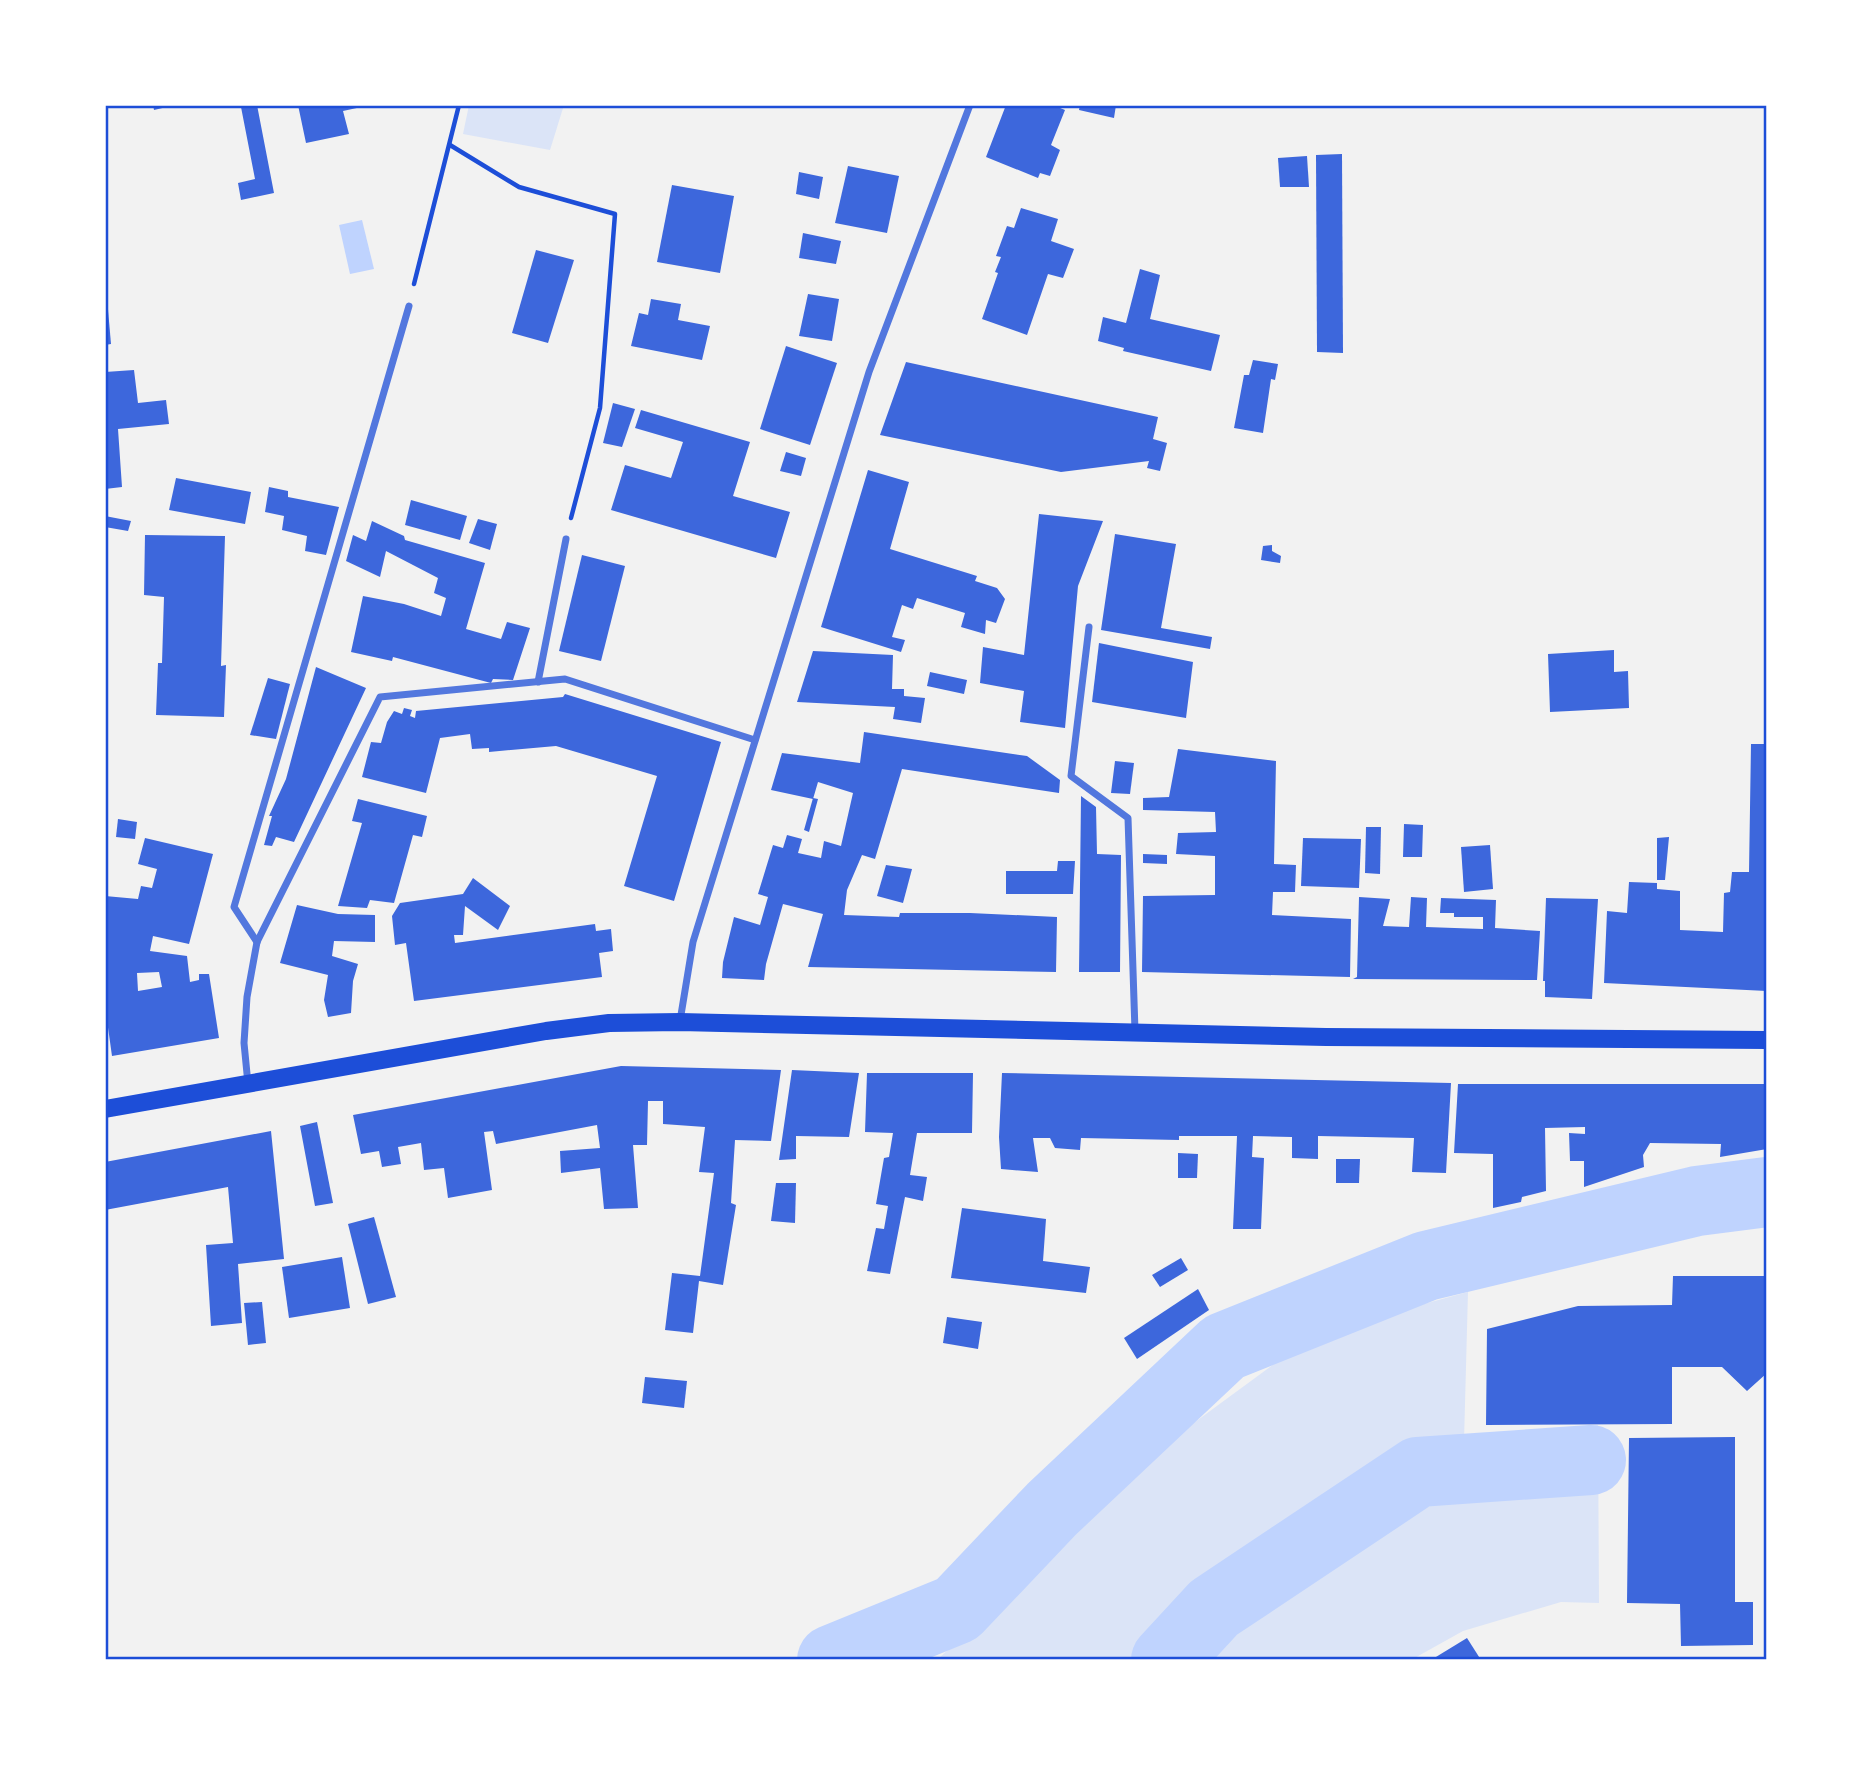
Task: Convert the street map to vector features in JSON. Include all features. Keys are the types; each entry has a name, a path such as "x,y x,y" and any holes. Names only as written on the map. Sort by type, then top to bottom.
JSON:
{"main road":[{"path":"105,1109 546,1031 609,1023 680,1021 1340,1038 1767,1040"}],"street":[{"path":"680,1021 693,942 869,372 970,105"},
{"path":"257,942 234,907 409,306"},
{"path":"538,682 566,539"},
{"path":"1089,627 1071,776 1128,818 1135,1033"},
{"path":"248,1085 244,1043 247,997 257,942 380,697 565,679 755,740"}],"path":[{"path":"409,306 459,105"},
{"path":"450,145 519,187 615,214 600,408 566,539"}],"shaded area":[{"path":"469,105 564,105 550,150 463,134"},
{"path":"1468,1292 1464,1441 1598,1425 1599,1603 1561,1602 1463,1631 1411,1660 937,1660 1191,1425 1316,1333"}],"water":[{"path":"362,220 374,269 350,274 339,225"}],"building":[{"path":"153,105 171,105 171,106 154,110"},
{"path":"257,105 274,193 241,200 238,183 255,179 241,107"},
{"path":"298,105 366,106 343,111 349,134 306,143"},
{"path":"1006,105 1053,105 1065,110 1051,145 1060,150 1050,176 1040,173 1038,178 986,157"},
{"path":"1080,105 1116,105 1114,118 1079,110"},
{"path":"1342,154 1343,353 1317,352 1316,155"},
{"path":"1307,156 1309,187 1280,187 1278,158"},
{"path":"848,166 899,176 887,233 835,223"},
{"path":"799,172 823,177 819,199 796,194"},
{"path":"672,185 734,196 720,273 657,262"},
{"path":"1021,208 1058,219 1051,241 1074,249 1063,278 1048,274 1027,335 982,319 998,273 995,272 1001,257 996,256 1007,226 1014,228"},
{"path":"803,233 841,241 836,264 799,258"},
{"path":"536,250 574,260 548,343 512,333"},
{"path":"1140,269 1160,275 1150,319 1220,335 1211,371 1123,351 1124,348 1098,341 1103,317 1126,323"},
{"path":"808,294 839,299 832,341 799,336"},
{"path":"105,298 111,344 105,345"},
{"path":"651,299 681,304 678,320 710,326 702,360 631,346 639,313 648,315"},
{"path":"786,346 837,363 810,445 760,429"},
{"path":"1253,360 1278,364 1275,380 1271,379 1263,433 1234,428 1244,375 1249,375"},
{"path":"906,362 1158,417 1153,439 1167,443 1160,471 1147,468 1149,461 1061,472 880,435"},
{"path":"134,370 138,403 166,400 169,424 118,429 122,487 105,489 105,372"},
{"path":"613,403 635,409 622,447 603,443"},
{"path":"641,410 750,442 733,496 790,512 776,558 611,510 625,465 671,478 683,442 635,428"},
{"path":"786,452 806,458 801,476 780,471"},
{"path":"868,470 909,482 890,549 977,576 975,581 997,588 1005,599 996,623 986,620 985,634 961,627 965,613 917,598 913,609 902,605 892,637 905,640 901,652 821,627"},
{"path":"176,478 251,492 245,524 169,510"},
{"path":"269,487 288,491 288,497 339,507 326,555 305,551 307,536 282,530 284,516 265,512"},
{"path":"411,500 467,516 460,540 405,525"},
{"path":"1039,514 1103,521 1078,586 1065,728 1020,722 1024,691 980,683 983,647 1024,655"},
{"path":"105,516 131,521 128,531 105,527"},
{"path":"478,519 497,524 490,550 469,543"},
{"path":"372,521 404,536 405,540 485,563 466,629 501,639 507,622 530,628 513,680 493,679 491,683 393,657 392,661 351,652 363,596 404,604 441,616 446,598 434,593 438,578 386,551 380,577 346,561 353,535 366,541"},
{"path":"1115,534 1176,544 1161,628 1212,637 1210,649 1101,630"},
{"path":"145,535 225,536 221,666 226,665 224,717 156,715 158,663 162,663 164,597 144,595"},
{"path":"1272,545 1272,551 1281,556 1280,563 1261,560 1263,546"},
{"path":"582,555 625,566 601,661 559,651"},
{"path":"1099,643 1193,662 1186,718 1092,702"},
{"path":"1614,650 1614,672 1628,671 1629,708 1550,712 1548,654"},
{"path":"813,651 893,655 892,689 904,689 904,696 925,698 921,723 893,719 895,707 797,702"},
{"path":"316,667 366,688 294,842 276,837 272,846 264,845 272,816 269,816 286,779"},
{"path":"930,672 967,680 964,694 927,686"},
{"path":"268,678 290,684 276,739 250,735"},
{"path":"565,694 721,742 674,901 624,886 657,776 556,746 489,752 489,748 472,749 470,734 440,738 426,793 362,777 371,742 381,743 387,722 394,711 402,714 404,708 412,710 410,716 415,718 416,711 563,697"},
{"path":"864,732 1027,756 1060,780 1059,793 902,769 875,859 862,855 847,890 844,915 899,917 900,913 970,913 1057,917 1056,972 808,967 823,914 783,904 764,980 722,978 723,962 734,917 760,925 768,897 758,894 773,845 783,848 787,835 802,839 798,853 821,858 824,841 841,846 853,793 818,782 813,799 771,790 782,753 860,763"},
{"path":"1751,744 1767,744 1767,991 1604,983 1607,911 1627,913 1629,882 1657,883 1657,889 1680,891 1680,930 1723,932 1724,893 1730,892 1732,872 1749,872"},
{"path":"1178,749 1276,761 1274,864 1296,865 1295,892 1273,892 1272,915 1351,919 1350,977 1142,972 1143,896 1215,895 1215,856 1176,854 1178,833 1216,832 1215,812 1143,810 1143,798 1169,797"},
{"path":"1115,761 1134,763 1130,794 1111,793"},
{"path":"1081,796 1096,807 1097,854 1121,855 1120,972 1079,972"},
{"path":"813,798 818,799 809,832 804,830"},
{"path":"358,799 427,816 422,837 413,835 394,903 370,900 367,908 338,906 362,823 352,821"},
{"path":"118,819 137,822 135,839 116,837"},
{"path":"1404,824 1423,825 1422,857 1403,857"},
{"path":"1366,827 1381,827 1380,874 1365,873"},
{"path":"1669,837 1665,880 1657,880 1657,838"},
{"path":"145,838 213,854 189,944 153,936 150,951 187,956 190,982 199,980 199,974 209,974 219,1038 112,1056 105,1006 105,896 138,899 141,886 152,888 157,869 138,864","holes":["159,972 162,987 138,991 137,973"]},
{"path":"1303,838 1361,839 1359,888 1301,886"},
{"path":"1490,845 1493,889 1464,892 1461,847"},
{"path":"1143,854 1167,855 1167,864 1143,863"},
{"path":"1058,861 1075,861 1073,894 1006,894 1006,871 1057,871"},
{"path":"886,865 912,869 903,903 877,896"},
{"path":"473,878 510,906 498,930 465,906 463,935 454,935 455,943 595,924 596,931 611,929 613,951 599,953 602,977 414,1001 406,943 395,945 392,916 400,903 463,894"},
{"path":"1359,897 1390,899 1383,926 1409,927 1411,897 1427,898 1426,927 1483,929 1483,917 1454,917 1454,913 1440,913 1441,898 1496,900 1495,928 1540,931 1537,980 1353,979 1357,977"},
{"path":"1546,898 1598,899 1592,999 1545,997 1543,981"},
{"path":"297,905 338,914 375,915 375,942 334,941 332,956 358,964 353,981 351,1013 328,1017 324,1000 328,975 280,963"},
{"path":"621,1066 781,1070 771,1141 735,1140 731,1203 736,1205 723,1285 699,1281 693,1333 665,1330 672,1273 700,1276 714,1173 699,1172 705,1127 663,1124 663,1101 648,1101 647,1145 633,1145 638,1208 604,1209 600,1168 561,1173 560,1151 600,1148 597,1125 496,1144 493,1131 484,1132 492,1190 448,1198 444,1168 424,1170 421,1143 398,1147 401,1164 382,1167 379,1151 361,1154 353,1115"},
{"path":"792,1070 859,1073 849,1137 796,1136 796,1159 779,1160"},
{"path":"867,1073 973,1073 972,1133 917,1133 910,1175 927,1177 923,1201 905,1197 890,1274 867,1271 876,1228 884,1229 888,1206 876,1204 884,1158 889,1157 893,1133 865,1132"},
{"path":"1002,1073 1451,1083 1446,1173 1412,1172 1414,1138 1318,1136 1318,1159 1292,1158 1292,1137 1253,1136 1252,1157 1264,1158 1261,1229 1233,1229 1237,1136 1179,1136 1179,1140 1081,1138 1080,1150 1055,1148 1050,1138 1033,1138 1038,1172 1001,1169 999,1137"},
{"path":"1458,1084 1767,1084 1767,1149 1720,1157 1721,1144 1650,1143 1643,1155 1644,1167 1584,1187 1584,1161 1570,1161 1569,1133 1585,1134 1585,1127 1545,1128 1546,1191 1522,1197 1521,1202 1493,1208 1493,1154 1454,1153"},
{"path":"317,1122 333,1203 315,1206 300,1126"},
{"path":"271,1131 284,1259 238,1264 242,1323 211,1326 206,1245 233,1243 228,1187 105,1210 105,1162"},
{"path":"1178,1153 1198,1154 1197,1178 1178,1178"},
{"path":"1336,1159 1360,1159 1359,1183 1336,1183"},
{"path":"776,1183 796,1183 795,1223 771,1221"},
{"path":"962,1208 1046,1219 1043,1261 1090,1267 1086,1293 951,1278"},
{"path":"374,1217 396,1297 368,1304 348,1224"},
{"path":"342,1257 350,1308 289,1318 282,1267"},
{"path":"1181,1258 1188,1270 1160,1287 1152,1275"},
{"path":"1673,1276 1767,1276 1767,1373 1747,1391 1722,1367 1672,1367 1672,1424 1486,1425 1487,1329 1578,1306 1672,1305"},
{"path":"1198,1289 1209,1310 1137,1359 1124,1338"},
{"path":"262,1302 266,1343 248,1345 244,1303"},
{"path":"947,1317 982,1322 978,1349 943,1343"},
{"path":"645,1377 687,1381 684,1408 642,1403"},
{"path":"1735,1437 1735,1602 1753,1602 1753,1645 1681,1646 1680,1604 1627,1603 1629,1438"},
{"path":"1467,1638 1481,1660 1431,1660"}],"waterway":[{"path":"832,1660 957,1609 1052,1509 1224,1347 1426,1266 1697,1201 1767,1192"},
{"path":"1166,1660 1214,1608 1418,1472 1591,1460"}]}
